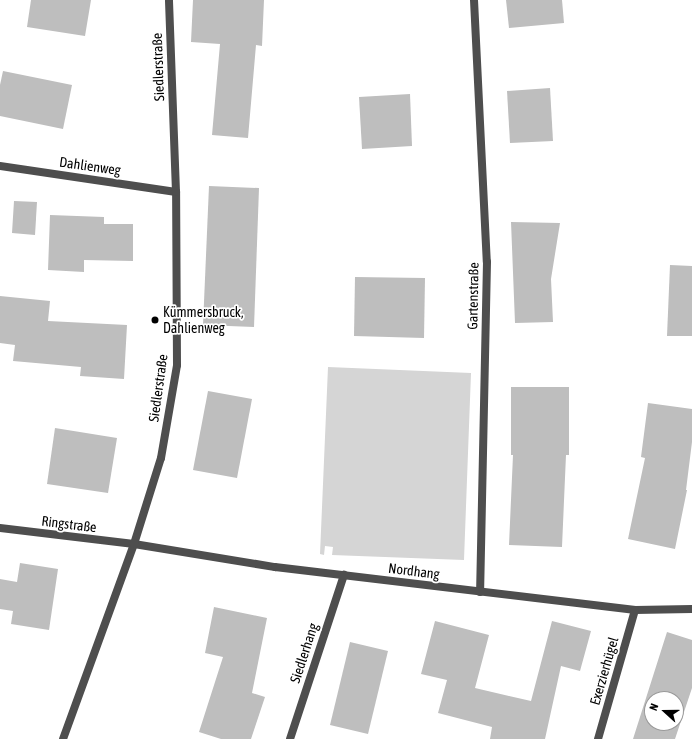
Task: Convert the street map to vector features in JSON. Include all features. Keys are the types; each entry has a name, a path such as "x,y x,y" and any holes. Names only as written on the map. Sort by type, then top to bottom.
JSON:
{"street":[{"name":"Siedlerstraße","path":"63,739 134,544 161,458 177,365 176,192 169,0"},
{"name":"Gartenstraße","path":"474,0 486,262 480,592"},
{"name":"Dahlienweg","path":"0,166 176,192"},
{"name":"Ringstraße","path":"0,528 134,544"},
{"name":"Nordhang","path":"134,544 275,567 480,592 635,610 692,609"},
{"name":"Siedlerhang","path":"290,739 344,576"},
{"name":"Exerzierhügel","path":"598,739 635,610"}],"shaded area":[{"path":"328,367 471,373 464,560 332,555 333,547 325,546 324,555 320,554"}],"building":[{"path":"31,0 91,0 85,36 27,27"},
{"path":"193,0 264,0 262,46 256,45 248,138 212,135 220,44 191,42"},
{"path":"506,0 562,0 564,23 509,28"},
{"path":"3,71 72,85 63,129 0,116 0,85"},
{"path":"550,88 553,141 510,143 507,91"},
{"path":"410,94 412,146 362,149 359,97"},
{"path":"209,186 259,188 254,327 203,325"},
{"path":"14,201 37,202 35,235 12,233"},
{"path":"50,215 104,217 104,224 133,224 133,261 84,260 84,272 48,270"},
{"path":"511,222 560,223 551,279 553,322 515,323"},
{"path":"670,265 692,266 692,336 667,336"},
{"path":"355,277 425,278 424,338 354,336"},
{"path":"0,296 50,301 48,321 127,325 124,379 80,376 81,367 13,361 15,345 0,343"},
{"path":"511,387 569,387 569,455 566,455 562,547 509,545 513,455 511,455"},
{"path":"208,391 252,399 237,478 193,470"},
{"path":"648,403 692,409 692,442 687,490 675,549 628,539 645,458 641,457"},
{"path":"55,428 117,438 108,493 47,484"},
{"path":"20,563 58,569 49,630 11,624 13,611 0,609 0,579 17,582"},
{"path":"214,607 267,618 252,693 265,697 251,739 221,739 199,732 223,657 205,653"},
{"path":"435,621 489,635 475,688 531,701 552,621 591,631 580,671 561,666 545,739 490,739 492,727 438,713 447,680 421,674"},
{"path":"667,632 692,640 692,688 684,712 684,691 648,691"},
{"path":"350,642 388,651 368,734 330,725"},
{"path":"644,704 644,731 678,731 675,739 633,739"}],"place":[{"name":"Kümmersbruck, Dahlienweg","path":"155,320"}]}
